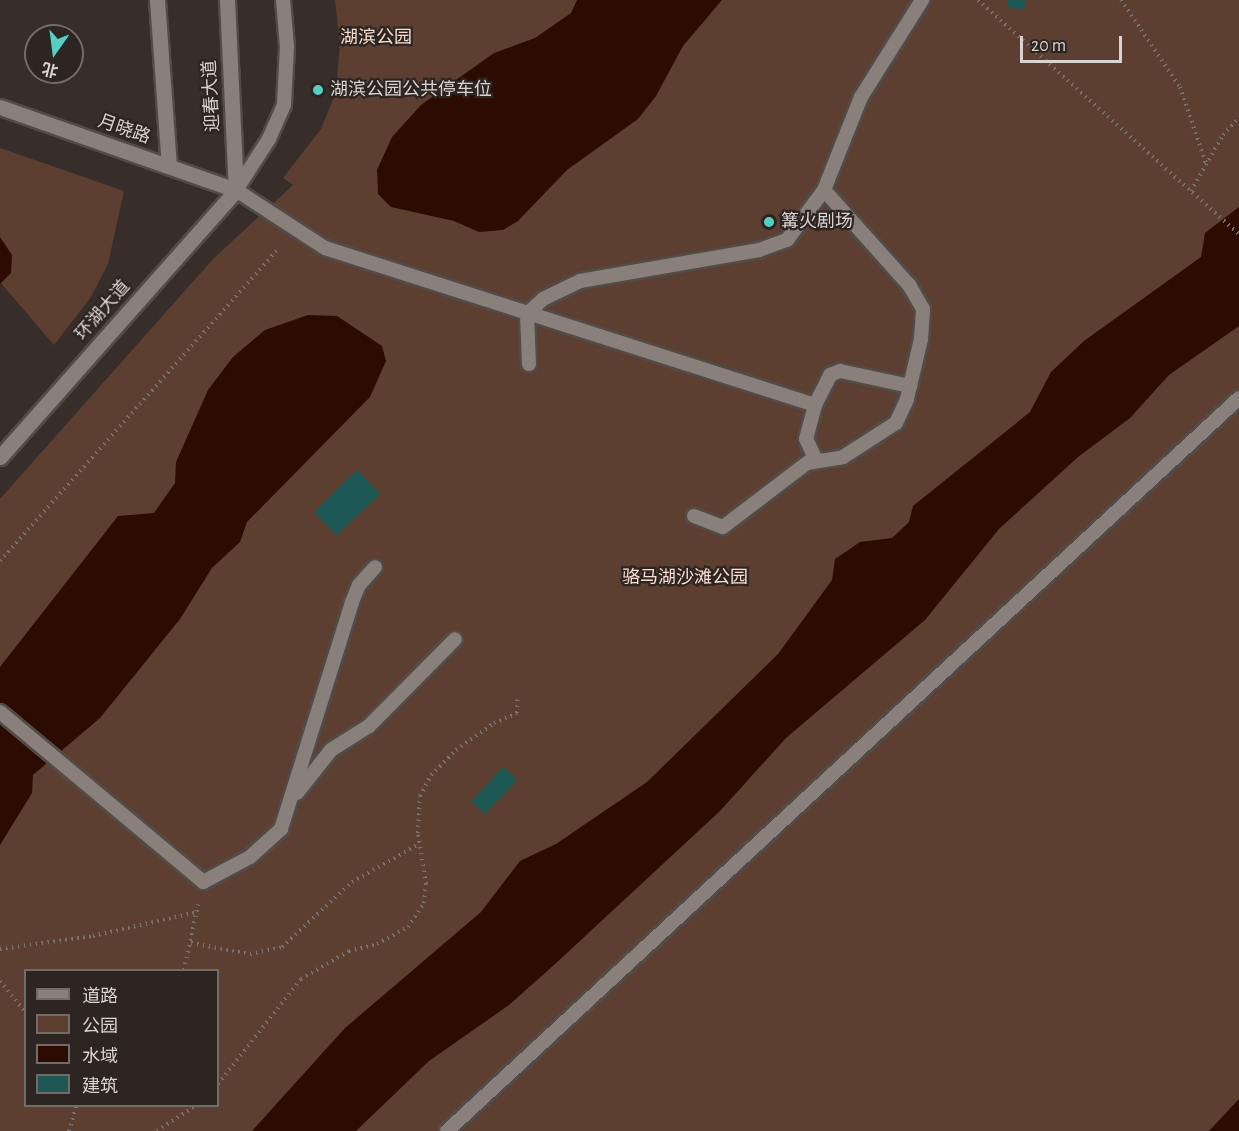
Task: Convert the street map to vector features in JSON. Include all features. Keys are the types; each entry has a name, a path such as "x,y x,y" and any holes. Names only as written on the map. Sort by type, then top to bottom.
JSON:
{"main road":[{"path":"157,0 169,166"},
{"name":"迎春大道","path":"227,0 236,190"},
{"name":"月晓路","path":"0,107 236,190"},
{"name":"环湖大道","path":"0,457 236,190"}],"lane":[{"path":"283,0 287,58 284,105 269,139 236,190 295,231 325,248 815,405"},
{"path":"529,364 527,314 543,299 580,281 759,250 786,240 824,190 861,97 922,0"},
{"path":"694,516 723,527 815,458 843,457 896,423 910,386 923,309 909,285 824,190"},
{"path":"815,458 806,440 815,405 830,375 840,371 910,386"},
{"path":"447,1131 1239,398"},
{"path":"0,712 203,882 250,857 280,829 292,799 352,602 359,585 375,567"},
{"path":"292,799 331,750 369,726 455,639"}],"path":[{"path":"978,0 1239,234"},
{"path":"1121,0 1180,87 1206,164"},
{"path":"1191,191 1206,164 1239,117"},
{"path":"0,561 295,231"},
{"path":"219,1083 301,979 349,951 377,944 408,927 424,903 426,884 419,844 420,796 431,775 456,750 495,723 517,713 518,696"},
{"path":"191,943 250,954 282,947 352,882 419,844"},
{"path":"184,969 203,882"},
{"path":"0,949 93,936 197,912"},
{"path":"0,981 24,1011"},
{"path":"69,1131 76,1107"},
{"path":"157,1131 193,1107"}],"green space":[{"name":"骆马湖沙滩公园","path":"335,0 1239,0 1239,1131 0,1131 0,499 213,259 293,185 283,178 321,129 336,92 340,44"},
{"path":"0,148 124,191 108,264 91,297 54,345 0,282"}],"water":[{"path":"577,0 722,0 683,46 656,96 638,119 567,170 518,221 503,230 479,232 454,221 391,207 378,194 377,170 392,137 421,105 494,53 535,38 571,13"},
{"path":"1239,207 1239,326 1169,375 1130,418 1078,457 999,529 925,620 786,738 720,811 554,965 509,1005 429,1061 356,1131 252,1131 345,1028 481,912 520,861 556,844 647,782 778,654 832,580 835,559 860,542 892,538 909,522 913,506 1030,412 1051,372 1084,341 1201,257 1205,233"},
{"path":"0,237 12,255 11,273 0,284"},
{"path":"308,315 337,316 382,346 386,361 370,397 247,522 240,542 212,568 180,619 100,718 33,775 32,793 0,845 0,667 118,516 154,513 175,483 176,462 208,390 233,357 265,330"},
{"path":"1239,1099 1239,1131 1209,1131"}],"building":[{"path":"1008,0 1026,0 1024,10 1007,7"},
{"path":"357,470 380,494 337,535 314,512"},
{"path":"503,767 517,780 485,814 471,801"}],"place":[{"name":"湖滨公园公共停车位","path":"318,90"},
{"name":"篝火剧场","path":"769,222"}],"park label":[{"name":"湖滨公园","path":"376,38"}]}
